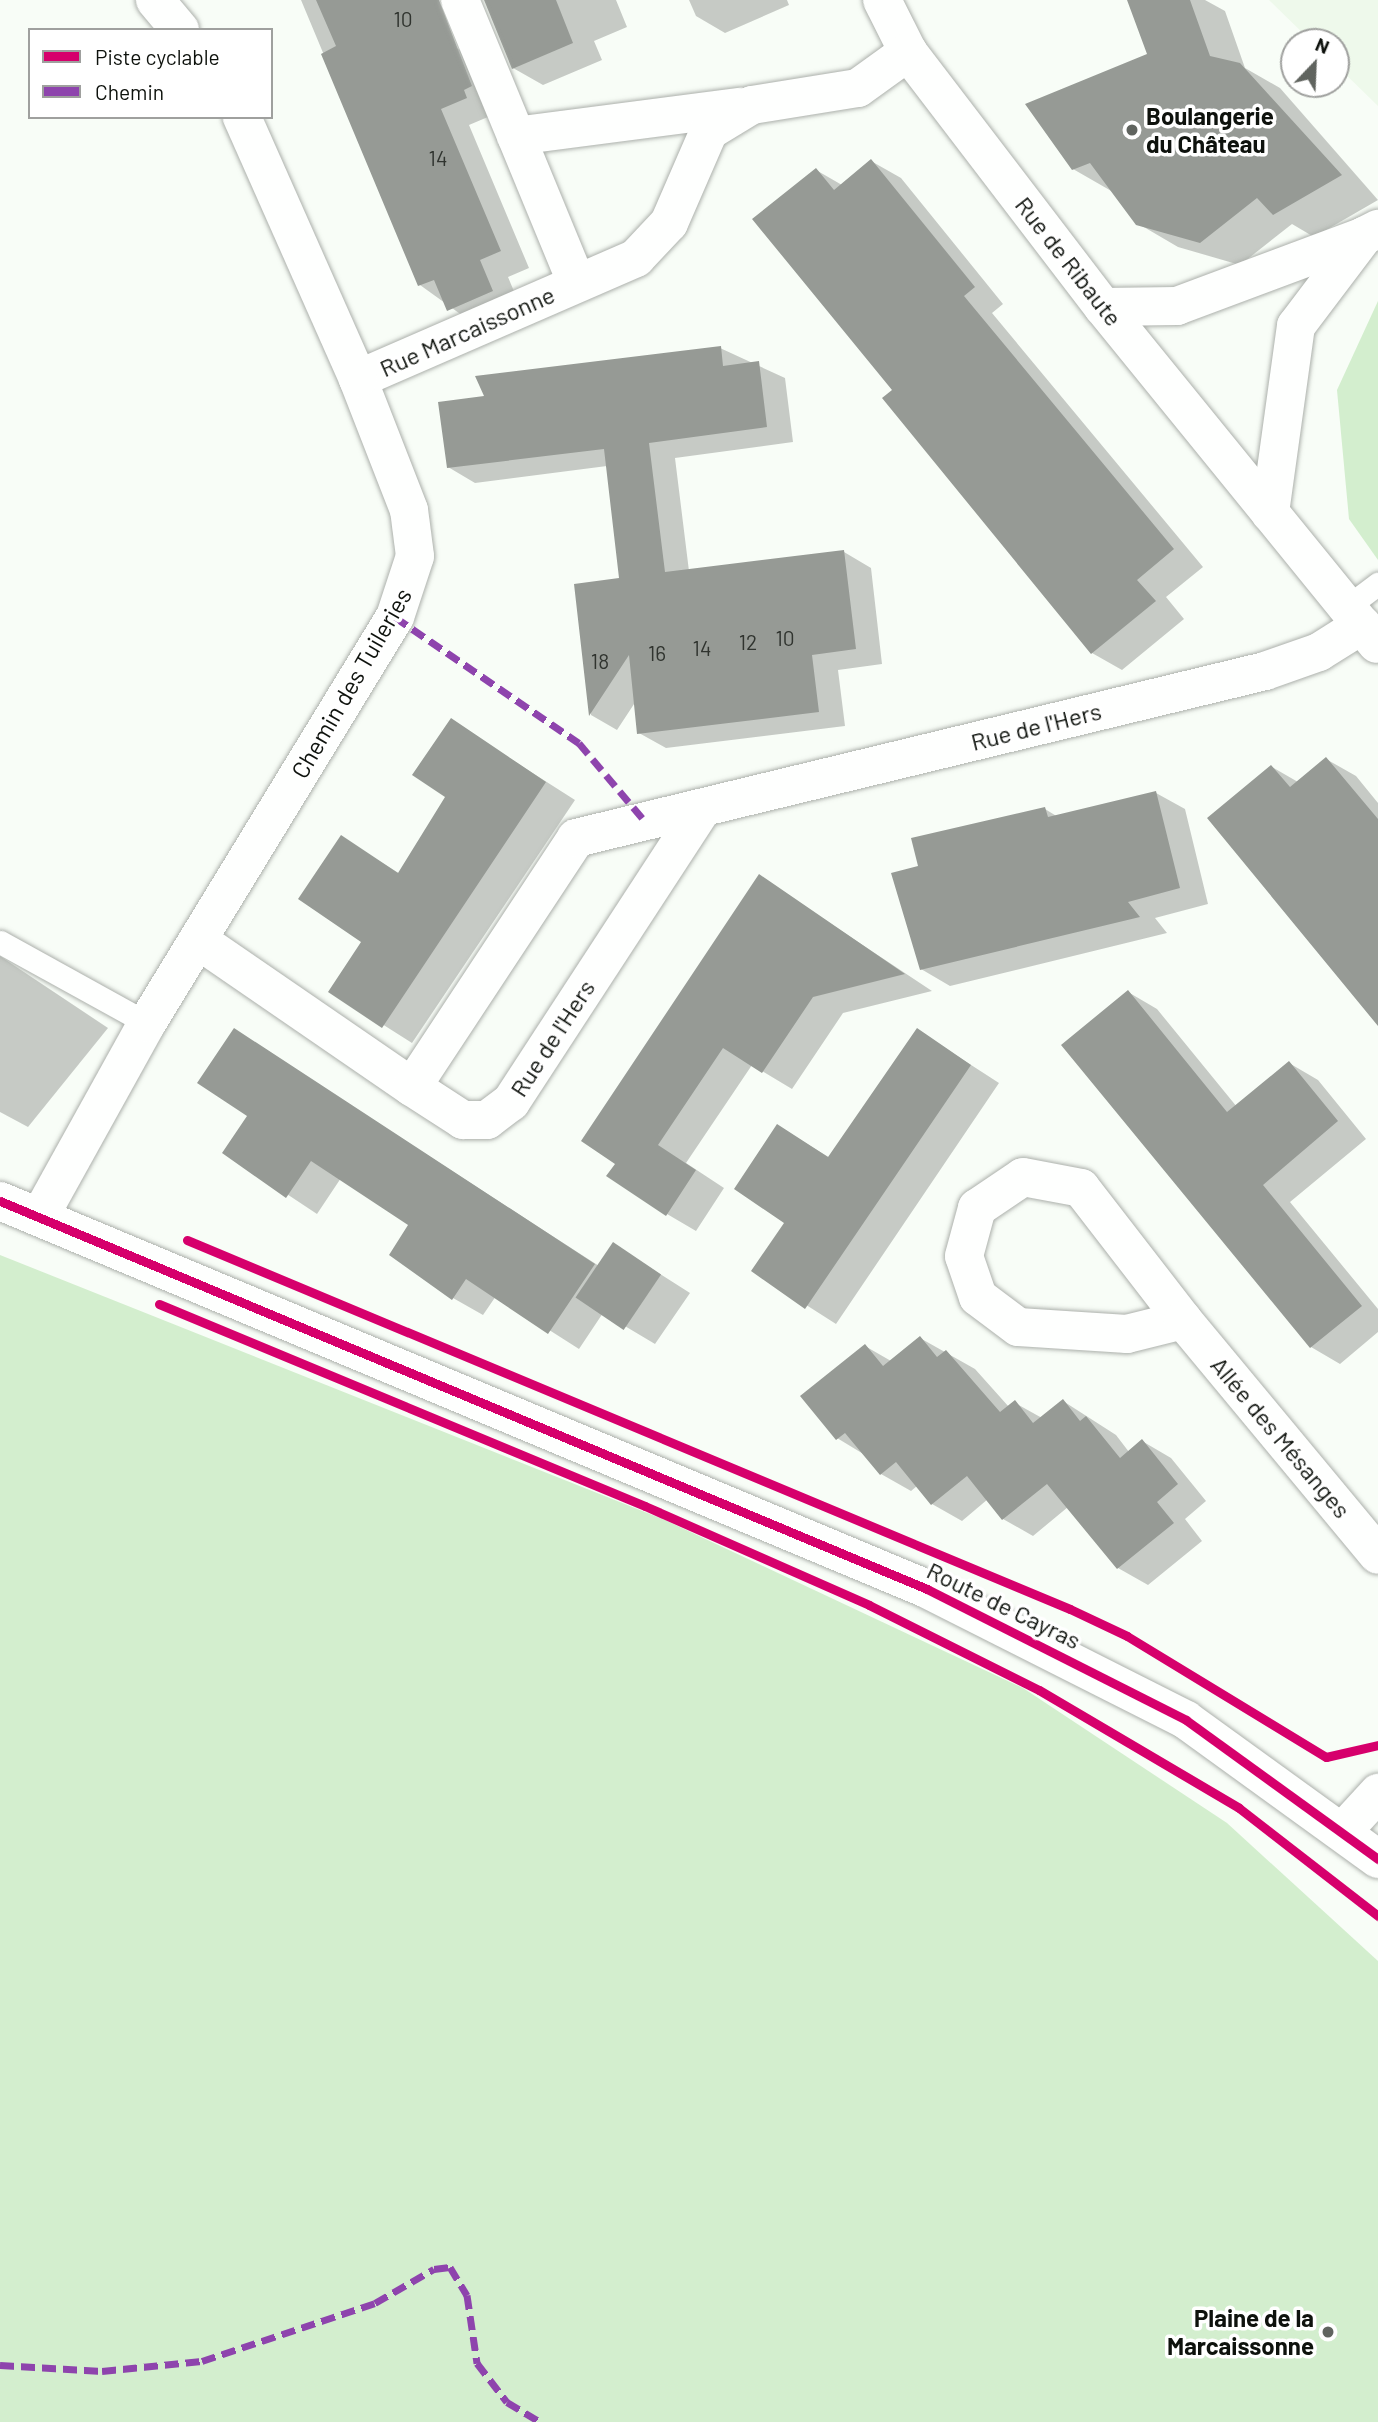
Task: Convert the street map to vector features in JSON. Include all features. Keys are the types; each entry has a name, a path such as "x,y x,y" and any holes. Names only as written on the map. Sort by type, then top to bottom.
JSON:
{"street":[{"path":"155,0 178,28"},
{"name":"Rue Marcaissonne","path":"460,0 576,282"},
{"name":"Rue de Ribaute","path":"882,0 908,52 1103,307 1362,625"},
{"name":"Rue Marcaissonne","path":"516,136 752,105 858,88 908,52"},
{"name":"Rue Marcaissonne","path":"358,379 636,258 670,223 709,131 752,105"},
{"name":"Chemin des Tuileries","path":"40,1216 146,1023 409,590 415,555 409,510 358,379 243,119"},
{"path":"1103,307 1177,306 1371,232"},
{"path":"1270,513 1296,326 1371,232"},
{"name":"Rue de l'Hers","path":"412,1087 576,838 1265,671 1319,652 1362,625"},
{"name":"Rue de l'Hers","path":"198,940 463,1120 487,1121 511,1102 703,808"},
{"name":"Allée des Mésanges","path":"1184,1320 1127,1334 1018,1327 978,1297 964,1256 977,1208 1023,1177 1081,1188 1184,1320 1378,1555"},
{"name":"Route de Cayras","path":"0,1201 928,1589 1186,1720 1343,1831 1378,1859"},
{"path":"1343,1831 1378,1793"}],"lane":[{"path":"1362,625 1378,584"},
{"path":"0,942 146,1023"}],"shaded area":[{"path":"1269,0 1378,0 1378,106 1350,79 1350,28 1298,28"}],"green space":[{"path":"1378,301 1378,560 1349,519 1337,390"},
{"path":"0,1255 665,1520 1023,1688 1227,1823 1378,1961 1378,2422 0,2422"}],"building":[{"path":"316,0 439,0 472,86 464,90 467,98 441,109 501,251 480,260 493,291 447,311 434,280 418,286 321,54 336,46"},
{"path":"484,0 556,0 573,43 512,69"},
{"path":"1127,0 1190,0 1210,56 1240,63 1342,175 1273,215 1257,198 1200,243 1136,225 1090,163 1072,170 1025,104 1147,54"},
{"path":"871,159 975,287 964,296 1174,549 1137,580 1156,601 1091,654 882,398 892,390 752,219 816,168 834,190"},
{"path":"721,346 723,366 759,361 767,427 649,443 665,572 844,550 856,649 812,655 819,712 637,734 629,655 589,716 574,584 619,578 604,449 447,468 438,402 484,396 475,376"},
{"path":"451,718 546,782 382,1028 328,992 361,942 298,899 341,835 398,873 445,797 412,775"},
{"path":"1326,757 1378,819 1378,1026 1207,818 1271,765 1290,787"},
{"path":"1156,791 1180,888 1128,902 1140,917 920,970 891,873 918,866 911,838 1045,807 1048,817"},
{"path":"759,874 905,974 813,997 762,1073 723,1048 658,1145 696,1170 666,1216 606,1176 615,1164 581,1141"},
{"path":"1128,990 1227,1112 1289,1061 1338,1121 1263,1185 1362,1306 1310,1348 1061,1045"},
{"path":"234,1028 595,1264 548,1334 466,1279 452,1300 389,1255 408,1225 311,1161 286,1198 222,1153 247,1116 197,1083"},
{"path":"917,1028 971,1065 805,1309 751,1271 784,1223 734,1189 777,1124 828,1157"},
{"path":"613,1242 661,1274 624,1330 576,1298"},
{"path":"920,1336 937,1357 946,1350 1000,1412 1015,1400 1033,1423 1063,1399 1080,1421 1086,1416 1120,1458 1142,1439 1178,1484 1157,1502 1174,1523 1117,1569 1047,1484 1002,1520 967,1476 931,1505 896,1462 880,1475 845,1433 836,1440 800,1396 865,1344 883,1366"}],"marked path":[{"path":"395,617 579,743 645,821"},
{"path":"0,2365 102,2371 202,2361 375,2303 434,2269 450,2267 467,2295 477,2363 507,2402 540,2422"}],"cycle path":[{"path":"0,1201 927,1589 1186,1720 1378,1859"},
{"path":"187,1240 1070,1609 1127,1636 1326,1757 1378,1745"},
{"path":"159,1304 645,1506 869,1605 1039,1690 1239,1808 1378,1916"}],"place":[{"name":"Boulangerie du Château","path":"1132,130"},
{"name":"Plaine de la Marcaissonne","path":"1328,2332"}]}
